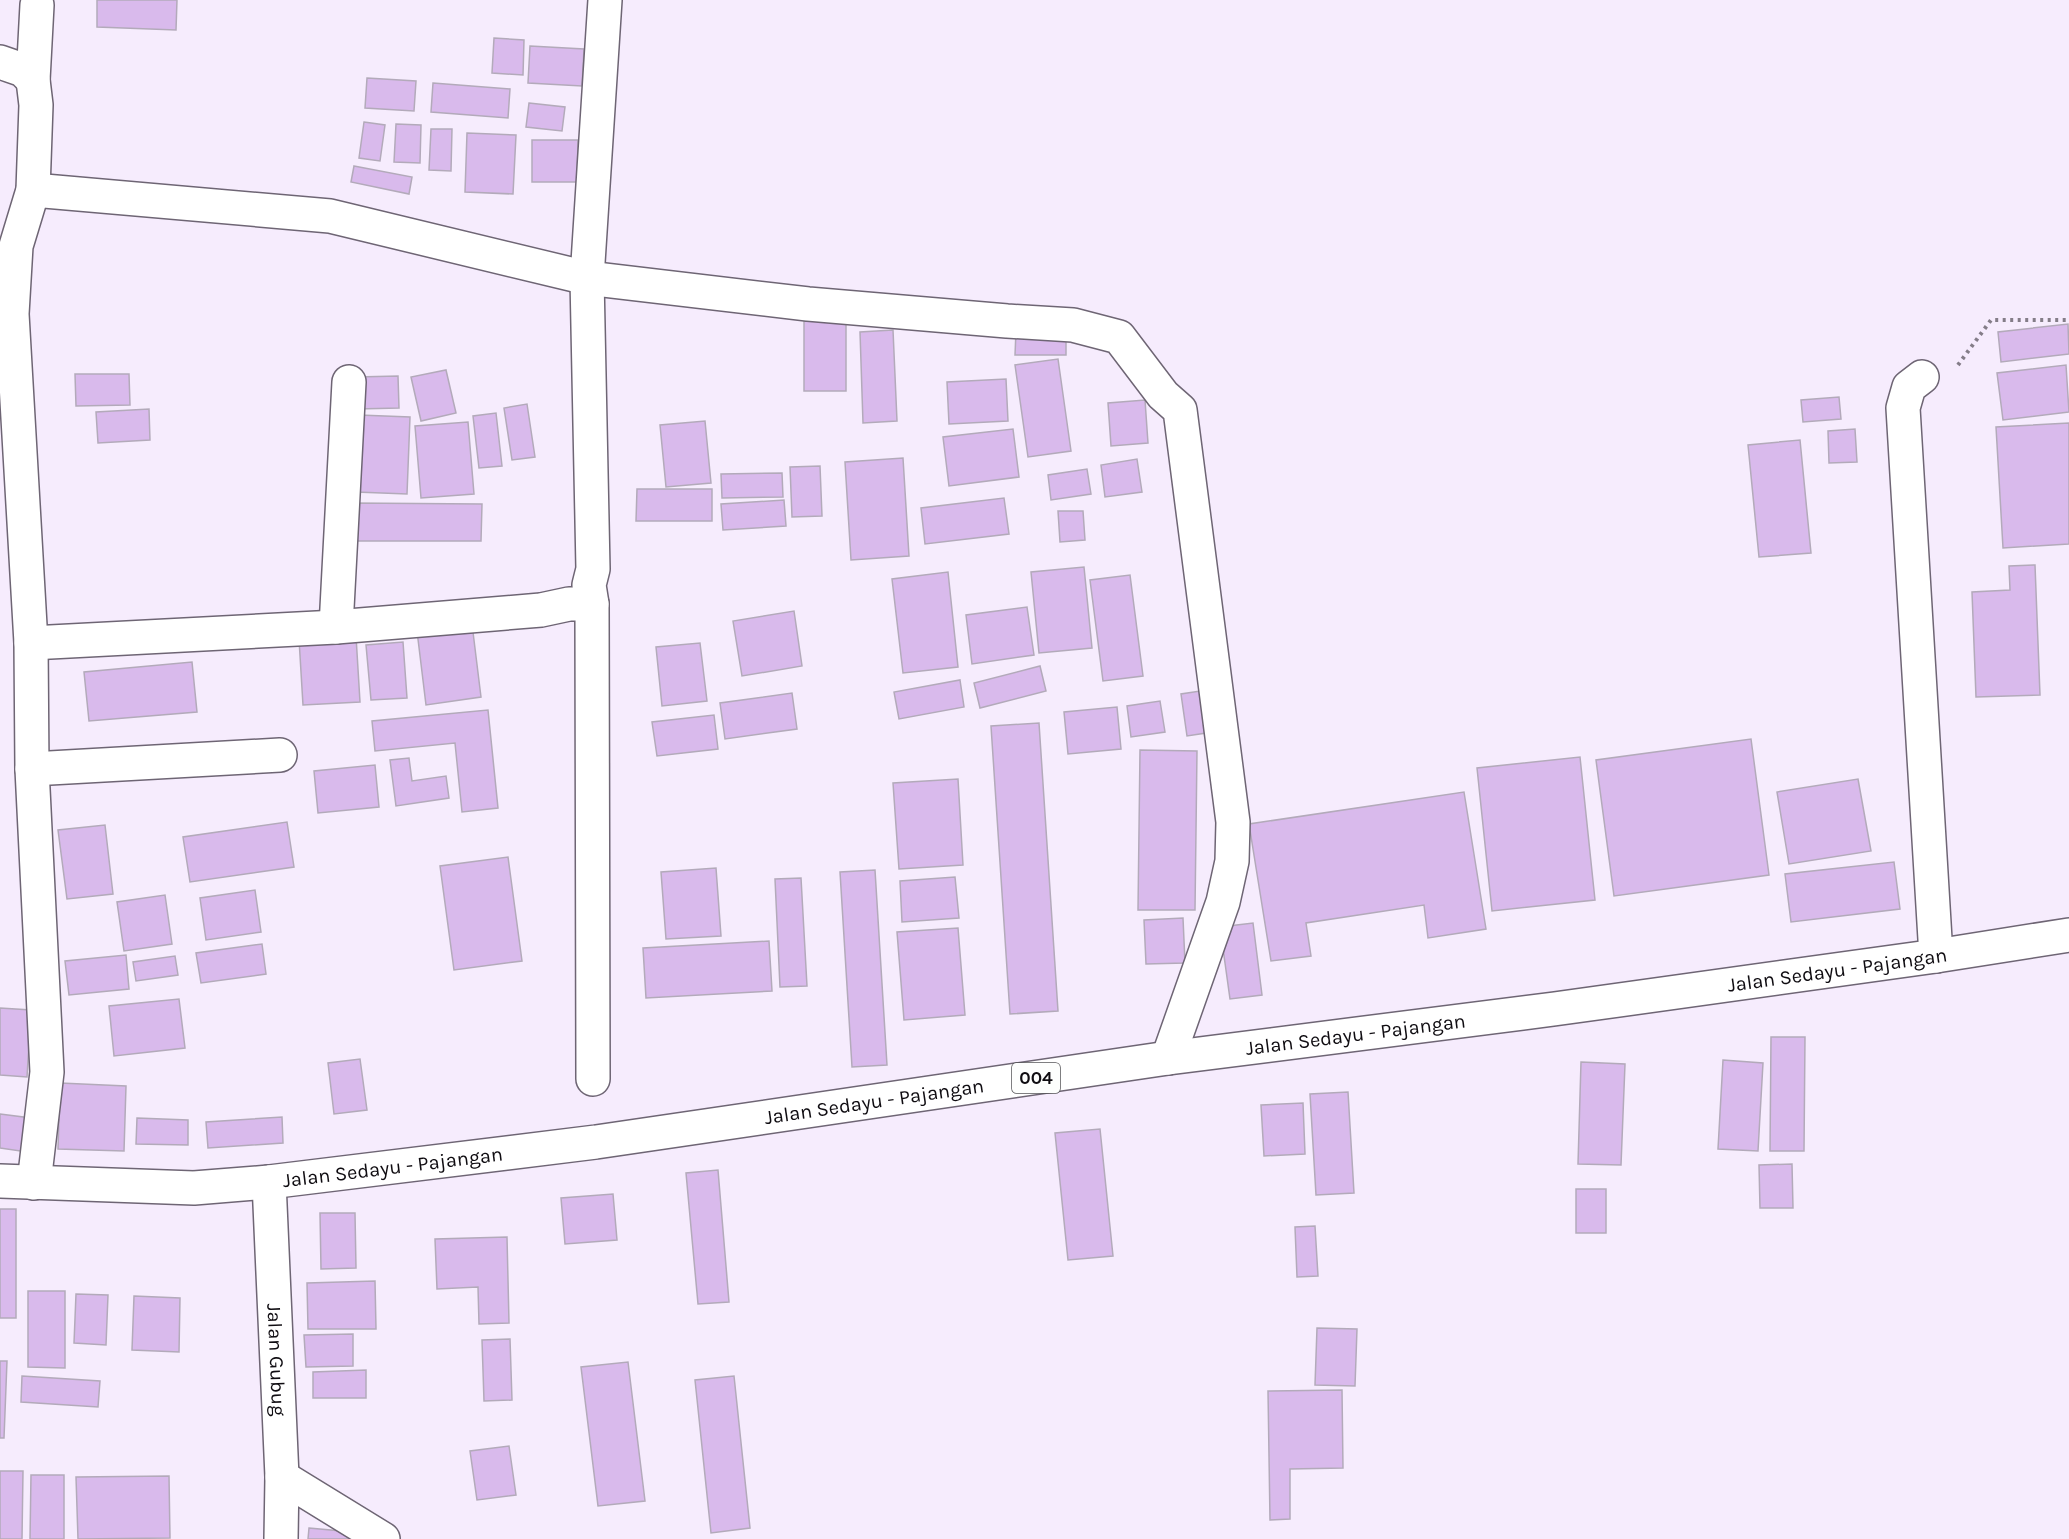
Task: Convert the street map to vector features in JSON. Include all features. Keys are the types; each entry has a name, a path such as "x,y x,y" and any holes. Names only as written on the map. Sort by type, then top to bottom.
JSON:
{"street":[{"path":"593,1079 592,604 589,585 593,569 587,278 605,0"},
{"path":"34,1183 47,1072 32,769 31,643 12,314 16,246 33,190 36,105 33,80 37,5"},
{"path":"0,62 23,70 33,80"},
{"path":"33,190 330,216 587,278 808,304 1007,321 1073,324 1119,337 1163,395 1180,411 1233,822 1232,861 1223,902 1168,1058"},
{"path":"1922,376 1909,387 1903,408 1936,956"},
{"path":"336,627 349,382"},
{"path":"31,643 336,627 542,610 569,604 592,604"},
{"path":"32,769 280,755"},
{"name":"Jalan Sedayu - Pajangan","path":"0,1181 194,1188 269,1182 596,1142 1168,1058 1554,1009 1936,956 2069,935"},
{"name":"Jalan Gubug","path":"269,1182 282,1477 281,1539"},
{"path":"282,1477 383,1539"}],"path":[{"path":"1922,376 1953,371 1990,320 2069,320"}],"building":[{"path":"97,0 177,0 176,30 97,27"},
{"path":"494,38 524,40 523,75 492,73"},
{"path":"530,46 584,49 582,86 528,83"},
{"path":"367,78 416,81 414,111 365,108"},
{"path":"433,83 510,89 508,118 431,112"},
{"path":"529,103 565,107 562,131 526,127"},
{"path":"364,122 385,125 380,161 359,158"},
{"path":"396,124 421,125 420,163 394,162"},
{"path":"431,129 452,129 451,171 429,170"},
{"path":"467,133 516,135 513,194 465,192"},
{"path":"532,140 578,140 577,182 532,182"},
{"path":"354,166 412,177 409,194 351,182"},
{"path":"804,321 846,321 846,391 804,391"},
{"path":"2068,324 2069,354 2001,362 1998,332"},
{"path":"893,330 897,421 863,423 860,332"},
{"path":"1016,331 1066,331 1066,355 1015,355"},
{"path":"1058,359 1071,451 1028,457 1015,365"},
{"path":"2066,365 2069,412 2003,420 1997,373"},
{"path":"446,370 456,413 421,421 411,377"},
{"path":"75,374 129,374 130,405 76,406"},
{"path":"398,376 399,408 357,409 356,377"},
{"path":"1006,379 1008,421 949,424 947,382"},
{"path":"1839,397 1841,419 1803,422 1801,400"},
{"path":"1145,400 1148,443 1111,446 1108,403"},
{"path":"527,404 535,457 512,460 504,408"},
{"path":"149,409 150,440 98,443 96,412"},
{"path":"496,413 502,466 479,468 473,416"},
{"path":"359,415 410,417 407,494 356,492"},
{"path":"705,421 711,483 666,487 660,425"},
{"path":"468,422 474,494 421,498 415,426"},
{"path":"2069,423 2069,544 2003,548 1996,427"},
{"path":"1013,429 1019,477 949,486 943,437"},
{"path":"1855,429 1857,462 1829,463 1828,431"},
{"path":"1800,440 1811,553 1759,557 1748,445"},
{"path":"903,458 909,556 851,560 845,462"},
{"path":"1137,459 1142,492 1105,497 1101,465"},
{"path":"820,466 822,516 792,517 790,467"},
{"path":"1087,469 1091,494 1051,500 1048,475"},
{"path":"782,473 783,497 722,498 721,474"},
{"path":"637,489 712,489 712,521 636,521"},
{"path":"1004,498 1009,534 925,544 921,508"},
{"path":"784,500 786,526 723,530 721,504"},
{"path":"351,503 482,504 481,541 350,541"},
{"path":"1058,511 1083,511 1085,540 1060,542"},
{"path":"2035,565 2040,695 1976,697 1972,592 2010,590 2009,566"},
{"path":"1084,567 1092,648 1039,653 1031,572"},
{"path":"948,572 958,667 903,673 892,579"},
{"path":"1130,575 1143,676 1103,681 1090,580"},
{"path":"1027,607 1034,655 972,664 966,615"},
{"path":"794,611 802,666 742,676 733,621"},
{"path":"472,624 481,697 426,705 417,631"},
{"path":"356,636 360,702 303,705 299,639"},
{"path":"403,642 407,698 371,700 366,645"},
{"path":"700,643 707,701 662,706 656,647"},
{"path":"192,662 197,712 89,721 84,672"},
{"path":"1040,666 1046,691 980,708 974,683"},
{"path":"960,680 964,707 899,719 894,692"},
{"path":"1200,691 1206,733 1187,736 1181,694"},
{"path":"792,693 797,729 725,739 720,703"},
{"path":"1160,701 1165,732 1131,737 1127,706"},
{"path":"1117,707 1121,749 1068,754 1064,712"},
{"path":"488,710 498,808 462,812 455,743 375,751 372,721"},
{"path":"714,715 718,749 657,756 652,722"},
{"path":"1039,723 1058,1011 1010,1014 991,726"},
{"path":"1751,739 1769,875 1614,896 1596,760"},
{"path":"1140,750 1197,751 1195,910 1138,910"},
{"path":"1580,757 1595,900 1492,911 1477,768"},
{"path":"409,758 412,781 446,776 449,798 396,806 390,760"},
{"path":"375,765 379,807 318,813 314,771"},
{"path":"958,779 963,865 899,869 893,783"},
{"path":"1858,779 1871,851 1789,864 1777,792"},
{"path":"1464,792 1486,929 1428,938 1424,905 1306,923 1311,956 1271,961 1249,824"},
{"path":"287,822 294,867 190,882 183,837"},
{"path":"105,825 113,894 67,899 58,830"},
{"path":"508,857 522,961 454,970 440,866"},
{"path":"1894,862 1900,909 1791,922 1785,874"},
{"path":"716,868 721,936 666,939 661,872"},
{"path":"875,870 887,1065 852,1067 840,872"},
{"path":"955,877 959,918 902,922 900,881"},
{"path":"801,878 807,986 780,987 775,879"},
{"path":"255,890 261,932 206,940 200,898"},
{"path":"165,895 172,944 124,951 117,902"},
{"path":"1183,918 1185,963 1146,964 1144,920"},
{"path":"1253,923 1262,995 1230,999 1220,927"},
{"path":"958,928 965,1015 904,1020 897,932"},
{"path":"769,941 772,991 646,998 643,948"},
{"path":"262,944 266,974 201,983 196,953"},
{"path":"126,955 129,989 69,995 65,961"},
{"path":"175,956 178,975 136,981 133,962"},
{"path":"179,999 185,1048 114,1056 109,1006"},
{"path":"0,1008 31,1010 27,1077 0,1075"},
{"path":"1771,1037 1805,1037 1804,1151 1770,1151"},
{"path":"360,1059 367,1110 334,1114 328,1063"},
{"path":"1723,1060 1763,1063 1758,1151 1718,1149"},
{"path":"1581,1062 1625,1064 1621,1165 1578,1164"},
{"path":"60,1083 126,1086 124,1151 58,1149"},
{"path":"1348,1092 1354,1193 1316,1195 1310,1094"},
{"path":"1303,1103 1305,1154 1264,1156 1261,1105"},
{"path":"0,1114 31,1118 27,1152 0,1148"},
{"path":"282,1117 283,1143 208,1148 206,1122"},
{"path":"137,1118 188,1120 188,1145 136,1144"},
{"path":"1100,1129 1113,1256 1068,1260 1055,1133"},
{"path":"1792,1164 1793,1208 1760,1208 1759,1165"},
{"path":"718,1170 729,1302 698,1304 686,1173"},
{"path":"1576,1189 1606,1189 1606,1233 1576,1233"},
{"path":"613,1194 617,1240 565,1244 561,1198"},
{"path":"0,1209 16,1209 16,1318 0,1318"},
{"path":"320,1213 355,1213 356,1268 321,1269"},
{"path":"1315,1226 1318,1276 1297,1277 1295,1227"},
{"path":"507,1237 509,1323 479,1324 478,1287 437,1289 435,1239"},
{"path":"375,1281 376,1329 308,1329 307,1283"},
{"path":"28,1291 65,1291 65,1368 28,1367"},
{"path":"76,1294 108,1295 106,1345 74,1343"},
{"path":"134,1296 180,1298 179,1352 132,1350"},
{"path":"1317,1328 1357,1329 1355,1386 1315,1385"},
{"path":"353,1334 353,1366 306,1367 304,1335"},
{"path":"510,1339 512,1400 484,1401 482,1340"},
{"path":"0,1361 7,1361 4,1438 0,1438"},
{"path":"628,1362 645,1501 598,1506 581,1367"},
{"path":"366,1370 366,1398 313,1398 313,1372"},
{"path":"22,1376 100,1381 98,1407 21,1402"},
{"path":"734,1376 750,1528 711,1533 695,1380"},
{"path":"1342,1390 1343,1468 1290,1469 1290,1519 1270,1520 1268,1391"},
{"path":"509,1446 516,1495 477,1500 470,1451"},
{"path":"0,1471 23,1471 22,1539 0,1539"},
{"path":"31,1475 64,1475 64,1539 30,1539"},
{"path":"169,1476 170,1538 78,1539 76,1477"},
{"path":"309,1528 352,1532 351,1539 308,1539"}]}
